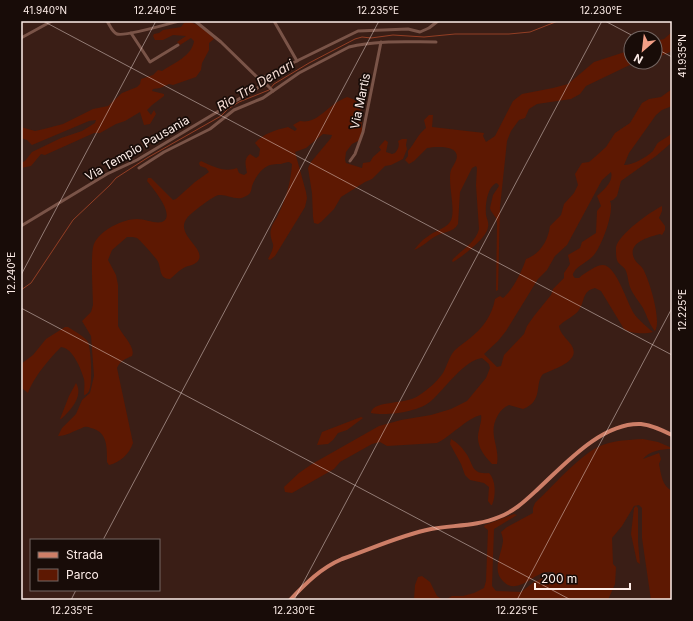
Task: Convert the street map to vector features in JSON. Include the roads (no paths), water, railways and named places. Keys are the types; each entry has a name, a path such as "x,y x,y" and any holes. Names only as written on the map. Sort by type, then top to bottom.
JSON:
{"main road":[{"path":"290,600 314,576 326,567 339,561 419,532 483,522 506,514 520,505 585,447 611,431 628,425 642,424 654,427 672,435"}],"street":[{"path":"21,38 52,21"},
{"path":"107,21 117,34 131,33 179,21"},
{"path":"195,21 221,42 261,82 273,91"},
{"path":"274,21 297,61"},
{"name":"Via Tempio Pausania","path":"21,226 107,174 137,160 259,86 261,82 297,61 358,31 410,30 420,32 429,28 438,21"},
{"path":"131,33 150,62 178,45"},
{"path":"139,168 164,152 210,129 234,110 263,98 299,73 349,47 381,42 436,42"},
{"name":"Via Martis","path":"350,161 355,154 364,132 381,42"},
{"path":"242,96 246,104"}],"waterway":[{"name":"Rio Tre Denari","path":"21,290 31,283 73,220 116,178 147,158 221,116 228,109 239,102 269,90 274,84 309,63 355,39 362,37 371,38 393,35 424,37 455,34 509,34 530,32 558,21"}]}
